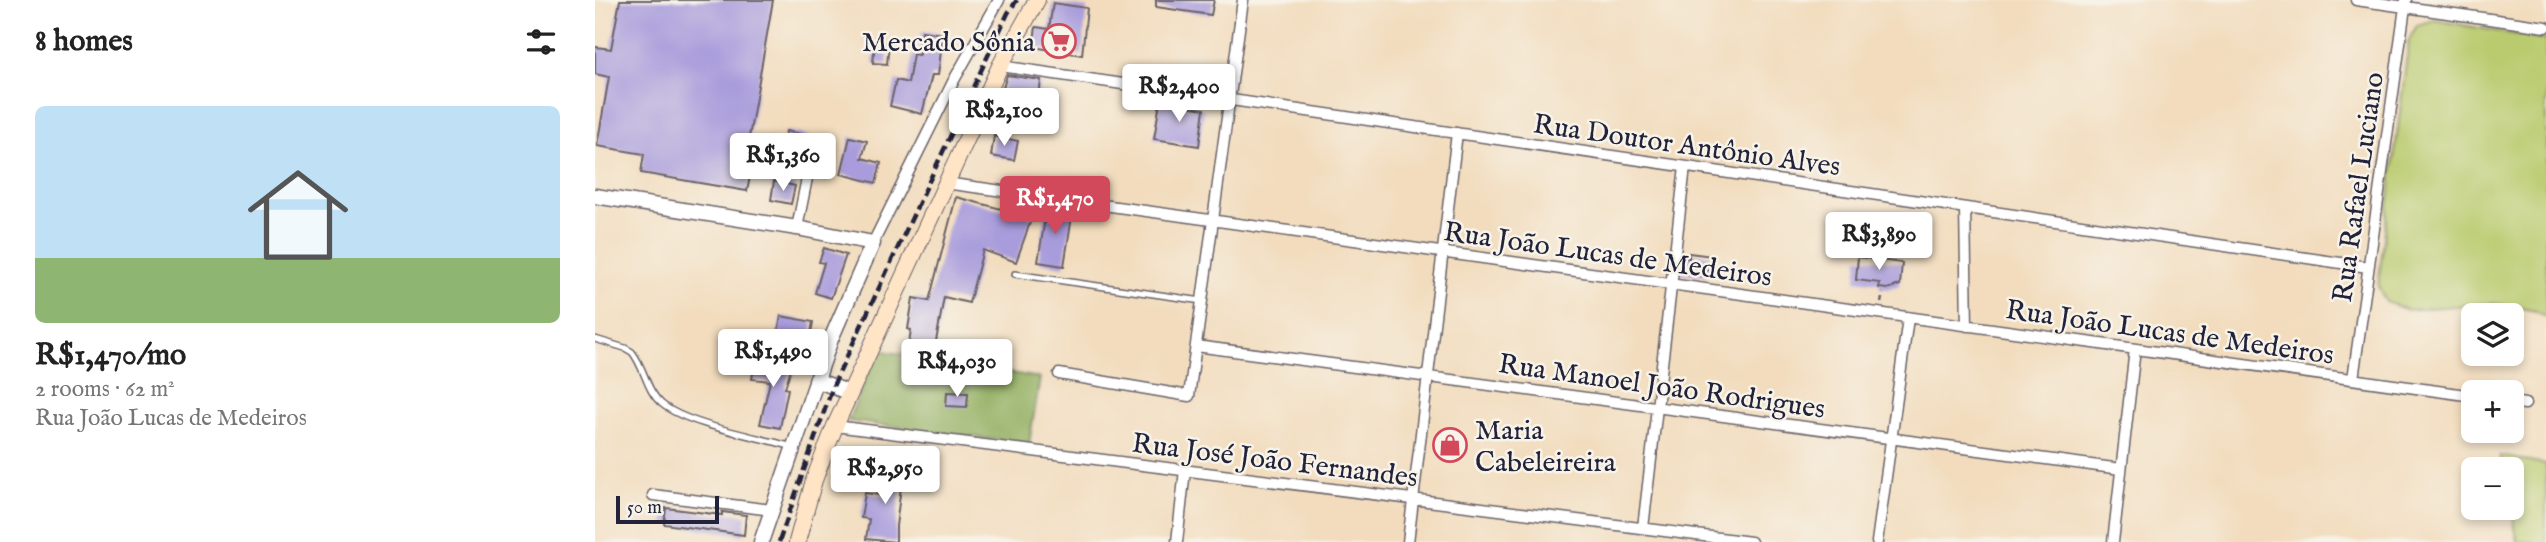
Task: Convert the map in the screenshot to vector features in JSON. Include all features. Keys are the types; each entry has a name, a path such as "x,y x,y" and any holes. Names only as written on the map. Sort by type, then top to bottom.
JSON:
{"main road":[{"path":"797,542 814,480 835,426 1000,66 1037,0"}],"street":[{"path":"761,542 839,320 873,243 954,80 999,0"},
{"path":"1059,374 1189,396 1243,0"},
{"path":"2356,0 2405,4 2546,27"},
{"name":"Rua Rafael Luciano","path":"2353,379 2405,4"},
{"name":"Rua Doutor Antônio Alves","path":"1000,66 2368,267"},
{"path":"1408,542 1457,133"},
{"path":"797,228 814,143"},
{"path":"1643,528 1685,167"},
{"name":"Rua João Lucas de Medeiros","path":"945,183 2461,394"},
{"path":"595,196 797,228 873,243"},
{"path":"1965,208 1967,326"},
{"path":"1877,542 1908,318"},
{"name":"Rua Manoel João Rodrigues","path":"1196,346 2121,469"},
{"path":"2113,542 2135,349"},
{"path":"816,380 850,393"},
{"name":"Rua José João Fernandes","path":"835,426 1751,542"},
{"path":"1177,542 1185,470"},
{"path":"653,495 772,510"}],"lane":[{"path":"1015,274 1202,301"},
{"path":"595,339 632,352 656,397 674,411 694,421 793,447"}],"green space":[{"path":"2435,20 2546,40 2546,317 2536,311 2524,309 2524,303 2461,303 2461,306 2407,310 2386,302 2378,286 2409,40 2417,25"},
{"path":"878,350 1040,378 1029,444 848,421"},
{"path":"2524,460 2546,464 2546,542 2518,542 2513,520 2524,520"}],"building":[{"path":"620,0 773,0 744,166 752,167 747,191 641,173 644,154 597,146 609,77 595,74 595,47 611,49"},
{"path":"1156,0 1214,0 1211,15 1156,7"},
{"path":"1053,3 1087,8 1082,55 1033,47 1036,27 1049,29"},
{"path":"922,31 943,34 938,75 932,75 922,114 890,106 896,80 908,83 913,54 919,55"},
{"path":"875,41 889,43 887,64 873,63"},
{"path":"1007,75 1041,80 1038,105 1016,102 1005,124 990,116 995,106 997,107"},
{"path":"1160,102 1204,109 1199,146 1154,139"},
{"path":"786,131 808,136 804,154 782,149"},
{"path":"994,136 1018,141 1014,160 991,156"},
{"path":"850,137 867,141 862,158 881,163 876,183 841,174"},
{"path":"774,181 795,186 791,204 771,200"},
{"path":"956,197 1032,217 1016,262 983,250 969,303 944,297 935,347 909,343 911,330 908,329 913,298 929,301"},
{"path":"1047,206 1073,210 1064,266 1038,262"},
{"path":"824,248 846,255 831,298 815,293 824,263 819,262"},
{"path":"1689,253 1713,256 1711,270 1706,270 1706,276 1681,273 1682,257 1689,258"},
{"path":"1858,257 1902,263 1900,285 1887,289 1879,288 1880,283 1856,280"},
{"path":"781,316 813,322 810,339 778,333"},
{"path":"765,357 792,365 785,388 788,389 780,428 760,424 770,381 752,379 755,363 763,363"},
{"path":"947,392 968,393 967,407 946,406"},
{"path":"856,450 870,451 866,477 852,475"},
{"path":"891,455 905,456 896,542 866,539 869,519 861,518 865,493 888,496"},
{"path":"666,508 746,515 744,535 664,524"}],"railway":[{"path":"779,542 833,386 1008,13 1017,0"}],"place":[{"name":"Mercado Sônia","path":"1059,41"},
{"name":"Maria Cabeleireira","path":"1450,445"}]}
